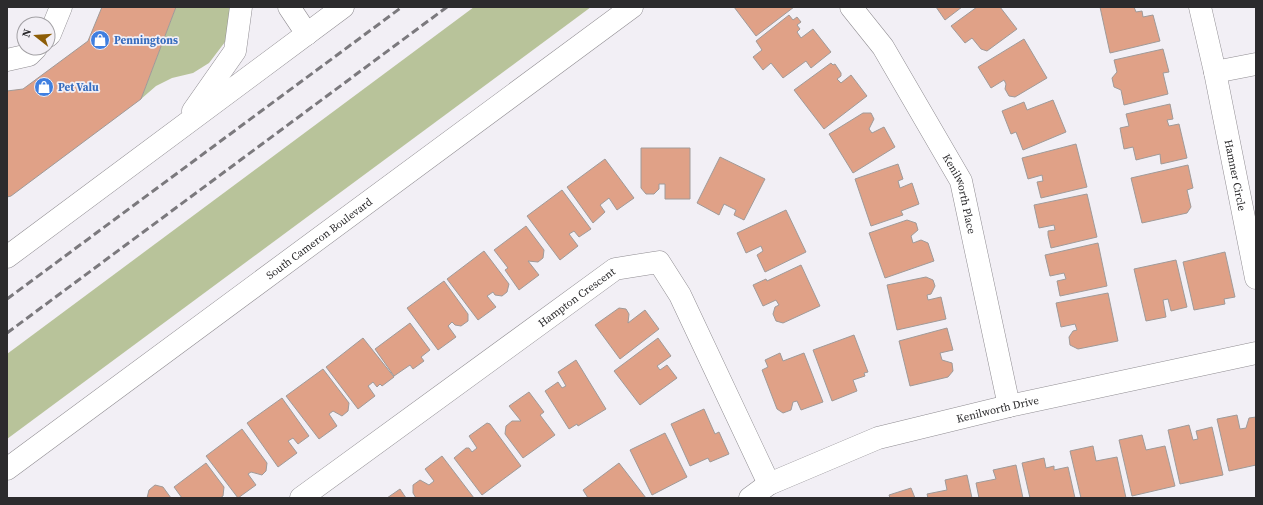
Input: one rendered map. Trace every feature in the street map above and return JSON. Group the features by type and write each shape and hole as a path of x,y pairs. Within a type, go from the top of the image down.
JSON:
{"street":[{"path":"56,19 61,7"},
{"path":"182,127 235,51 241,7"},
{"path":"289,7 307,34"},
{"path":"7,257 343,7"},
{"name":"South Cameron Boulevard","path":"7,469 632,7"},
{"name":"Kenilworth Place","path":"851,7 883,47 961,181 1009,406"},
{"name":"Hamner Circle","path":"1200,7 1215,72 1256,278"},
{"path":"7,60 25,56"},
{"path":"1215,72 1256,64"},
{"name":"Hampton Crescent","path":"301,498 615,269 659,262 680,295 769,484"},
{"name":"Kenilworth Drive","path":"750,498 769,484 878,438 1009,406 1256,353"}],"green space":[{"path":"176,7 234,7 225,42 209,63 193,73 172,78 156,86 141,99"},
{"path":"474,7 591,7 7,439 7,354"}],"building":[{"path":"102,7 176,7 141,99 11,196 7,197 7,91 23,89 88,41"},
{"path":"734,7 794,7 756,36"},
{"path":"936,7 962,7 945,20"},
{"path":"977,7 1000,7 1017,29 987,51 981,49 972,38 965,43 951,26"},
{"path":"1100,7 1134,7 1136,12 1142,11 1143,17 1153,15 1160,41 1110,53"},
{"path":"789,15 793,20 797,17 801,22 797,25 800,29 797,32 801,38 813,29 831,52 811,68 806,61 783,78 771,63 763,70 753,57 762,50 756,41"},
{"path":"1024,39 1047,78 1015,97 1009,96 1005,89 1006,84 1004,80 991,88 978,67"},
{"path":"1163,49 1169,72 1163,73 1168,94 1124,105 1121,90 1114,87 1112,78 1117,72 1114,60"},
{"path":"831,63 833,65 835,64 841,73 841,76 837,79 841,83 851,75 867,96 824,129 794,90"},
{"path":"1053,100 1066,132 1023,150 1016,132 1011,134 1002,111 1024,102 1027,110"},
{"path":"1170,104 1173,119 1167,120 1169,126 1179,124 1187,158 1161,164 1160,154 1136,160 1133,147 1124,149 1120,128 1129,126 1126,114"},
{"path":"863,113 871,113 874,119 869,129 872,133 884,127 895,147 853,173 829,134"},
{"path":"1076,144 1087,187 1041,198 1037,182 1043,181 1042,175 1028,179 1022,158"},
{"path":"641,148 690,148 690,199 665,199 665,184 659,184 659,189 654,194 646,194 641,188"},
{"path":"720,157 765,179 744,220 734,215 736,210 724,204 719,215 697,203"},
{"path":"605,159 634,198 617,210 609,198 600,205 605,212 593,223 567,187"},
{"path":"898,164 903,179 898,181 900,188 912,183 919,204 901,211 903,215 871,226 855,179"},
{"path":"1188,165 1193,188 1187,190 1191,207 1187,213 1142,223 1131,178"},
{"path":"562,190 591,229 579,237 574,231 569,234 578,246 560,260 527,216"},
{"path":"1087,194 1097,237 1051,248 1048,231 1055,230 1054,225 1039,228 1034,205"},
{"path":"786,210 806,252 765,272 757,255 763,251 761,246 746,253 737,233"},
{"path":"907,220 916,223 918,230 911,236 913,243 921,240 928,243 934,261 885,278 869,233"},
{"path":"526,226 544,250 543,258 538,262 528,261 539,275 519,290 505,270 508,268 494,250"},
{"path":"1098,243 1107,286 1060,296 1057,281 1066,279 1064,273 1050,276 1045,255"},
{"path":"484,251 509,284 507,292 502,296 495,295 493,292 487,296 496,307 478,320 447,279"},
{"path":"1225,252 1235,297 1224,299 1225,304 1194,310 1183,262"},
{"path":"1176,260 1187,307 1171,311 1168,299 1163,300 1166,317 1146,321 1134,269"},
{"path":"801,265 820,306 783,323 776,321 773,314 775,307 779,305 776,300 763,306 753,285 766,279 767,281"},
{"path":"926,277 933,280 935,286 931,294 927,295 928,300 941,297 946,319 897,330 887,285"},
{"path":"444,281 468,314 468,321 461,326 455,325 452,322 448,326 456,337 438,350 407,308"},
{"path":"1108,293 1118,341 1078,349 1070,345 1069,337 1073,331 1077,330 1075,324 1061,327 1056,303"},
{"path":"619,308 626,309 629,314 628,323 645,310 659,329 620,359 595,325"},
{"path":"410,323 430,350 421,357 424,361 413,369 410,365 394,376 375,349"},
{"path":"947,328 953,350 940,353 942,360 952,363 953,371 948,377 910,386 899,341"},
{"path":"854,335 868,372 864,373 865,376 853,380 857,391 832,401 813,350"},
{"path":"363,338 394,377 382,386 380,384 377,387 373,382 368,386 375,396 358,409 326,367"},
{"path":"658,338 671,356 657,366 660,370 667,365 677,378 640,405 614,371"},
{"path":"780,353 783,361 804,353 823,402 801,410 797,401 793,402 791,410 783,413 777,409 762,370 768,367 765,360"},
{"path":"576,360 606,409 578,426 577,424 569,429 545,391 558,382 562,388 566,386 558,372"},
{"path":"323,369 349,403 348,411 342,416 333,411 329,414 337,426 319,439 286,396"},
{"path":"529,392 544,412 540,415 555,435 523,458 505,434 506,426 512,421 521,421 509,406"},
{"path":"282,398 309,436 298,444 293,438 288,441 297,453 278,467 247,423"},
{"path":"704,409 715,434 719,432 729,454 710,462 708,458 690,466 671,424"},
{"path":"1237,415 1240,429 1246,428 1249,418 1256,417 1256,465 1229,471 1217,419"},
{"path":"487,423 490,424 521,466 482,495 454,458 466,448 469,448 472,452 477,448 469,436"},
{"path":"1189,425 1193,440 1198,439 1196,431 1212,427 1223,475 1180,484 1168,430"},
{"path":"242,429 267,463 266,471 262,475 251,472 248,474 256,485 238,498 206,456"},
{"path":"665,433 687,477 652,495 630,450"},
{"path":"1142,435 1146,450 1165,446 1175,486 1132,496 1119,440"},
{"path":"1093,446 1096,461 1117,457 1126,498 1081,498 1070,451"},
{"path":"442,456 474,498 416,498 413,493 413,485 420,480 429,485 434,481 425,469"},
{"path":"1044,458 1046,468 1054,466 1054,470 1068,467 1075,498 1030,498 1022,463"},
{"path":"206,463 224,487 223,496 220,498 182,498 174,487"},
{"path":"619,463 646,498 588,498 583,490"},
{"path":"1016,465 1023,498 979,498 976,483 996,479 993,470"},
{"path":"967,475 972,498 928,498 927,494 947,490 945,480"},
{"path":"155,485 163,487 171,498 147,498 149,490"},
{"path":"911,488 915,498 890,498 889,495"},
{"path":"400,489 406,498 387,498"}],"railway":[{"path":"7,299 402,7"},
{"path":"7,333 447,7"}],"place":[{"name":"Penningtons","path":"100,40"},
{"name":"Pet Valu","path":"44,87"}]}
